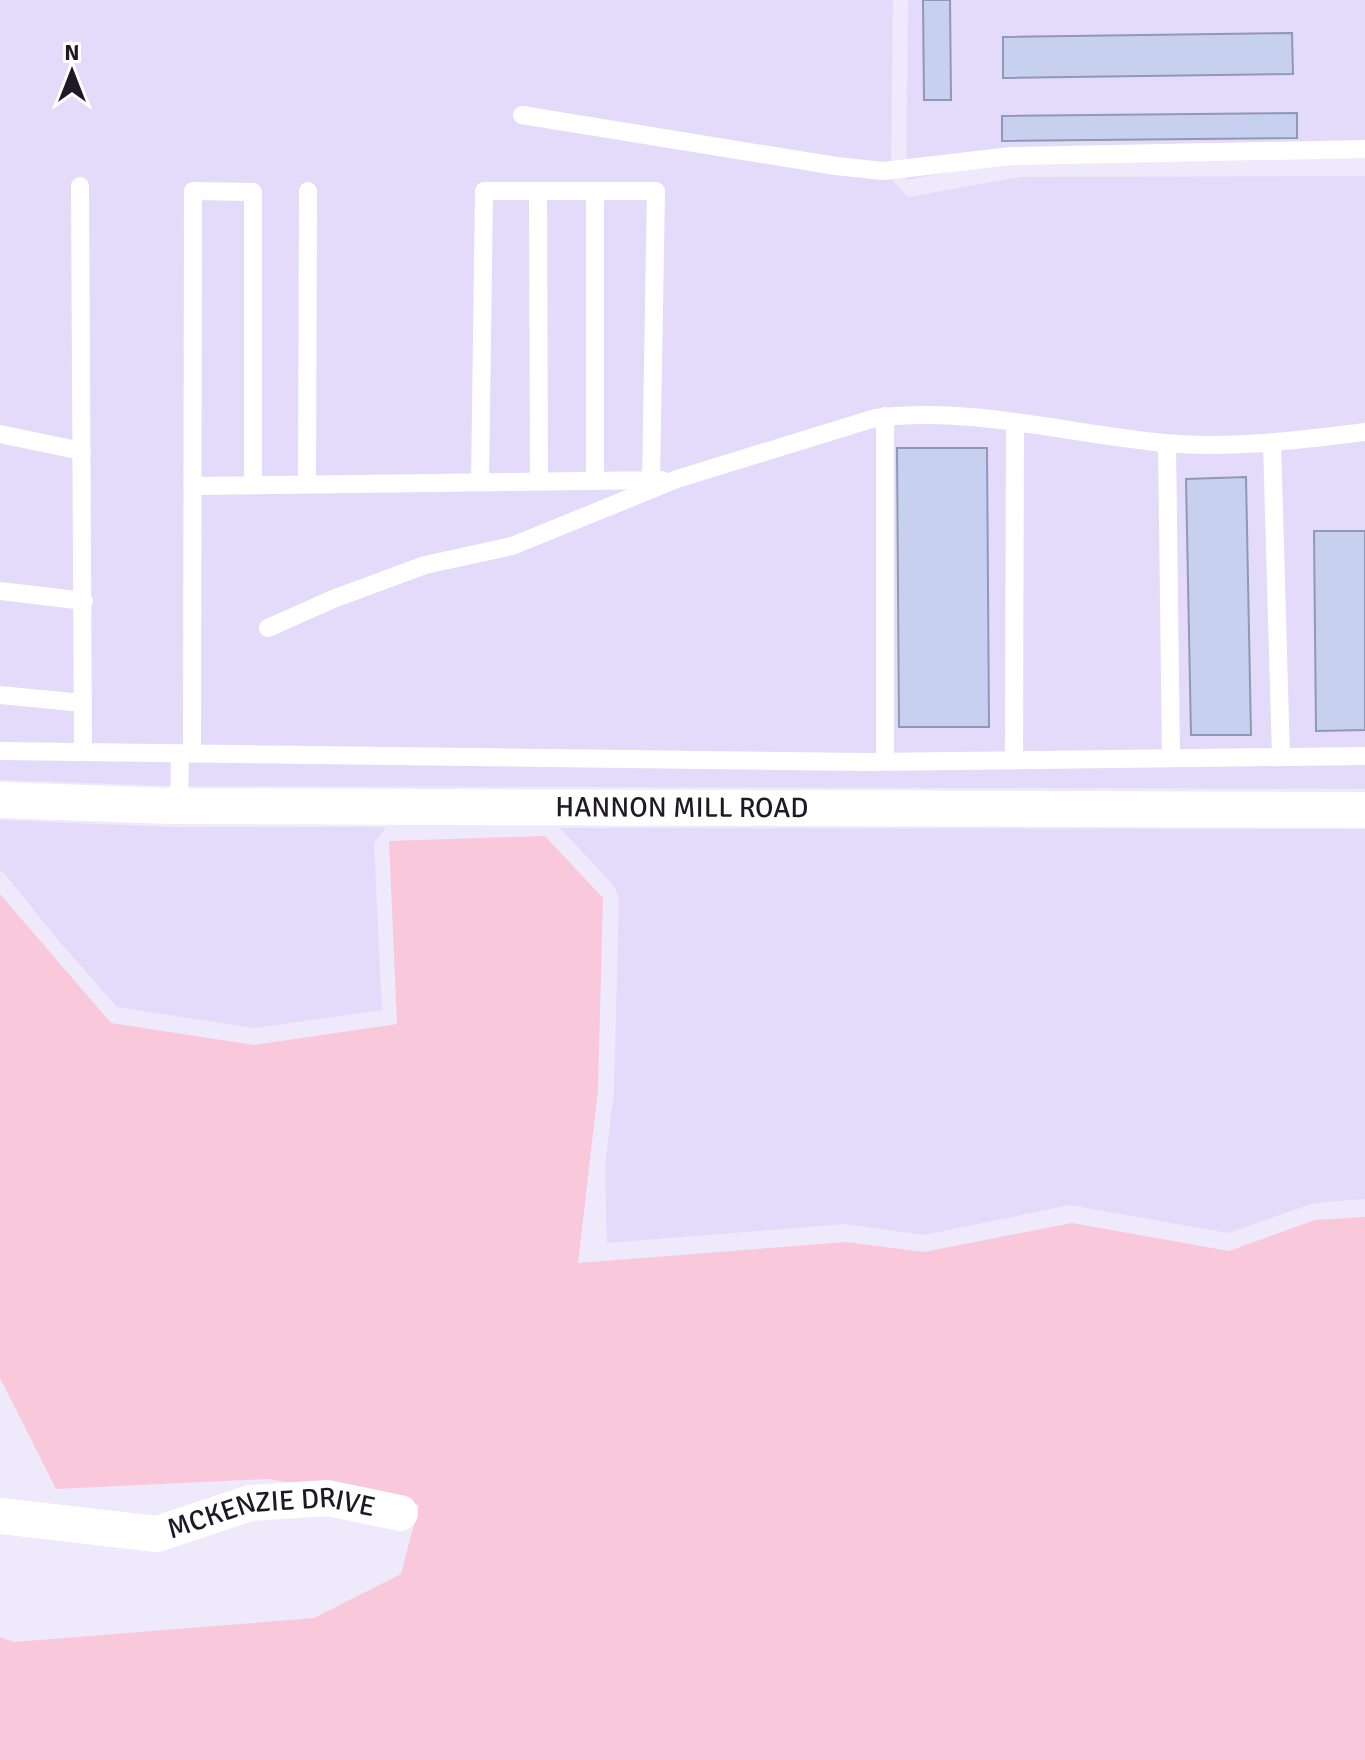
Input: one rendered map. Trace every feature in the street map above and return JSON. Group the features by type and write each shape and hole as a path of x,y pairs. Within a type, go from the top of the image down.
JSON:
{"street":[{"name":"HANNON MILL ROAD","path":"0,800 179,806 1365,810"},
{"name":"MCKENZIE DRIVE","path":"0,1516 157,1534 250,1503 328,1498 400,1513"}],"lane":[{"path":"522,115 883,171 1011,156 1365,149"},
{"path":"80,186 83,752"},
{"path":"179,806 186,753 193,486 193,191 253,192 253,484"},
{"path":"307,484 308,191"},
{"path":"480,482 484,191 656,191 651,480"},
{"path":"538,191 539,481"},
{"path":"595,191 595,480"},
{"path":"268,628 333,599 425,565 512,546 677,479 885,416 967,415 1167,443 1272,443 1365,432"},
{"path":"885,416 885,762"},
{"path":"1014,760 1015,422"},
{"path":"0,434 82,451"},
{"path":"1167,443 1171,758"},
{"path":"1272,443 1281,757"},
{"path":"193,486 677,479"},
{"path":"0,591 84,601"},
{"path":"0,695 83,703"},
{"path":"0,751 885,762 1365,756"}],"shaded area":[{"path":"0,0 893,0 891,179 908,197 1020,177 1365,176 1365,789 172,786 0,780"},
{"path":"908,0 1365,0 1365,158 1019,160 906,180"},
{"path":"0,820 171,827 386,827 374,843 382,1010 254,1028 117,1007 0,871"},
{"path":"560,828 1365,829 1365,1199 1314,1203 1228,1233 1070,1205 924,1235 845,1224 607,1243 605,1167 614,1091 619,899 614,886"},
{"path":"545,836 603,898 598,1090 578,1263 846,1242 924,1252 1072,1223 1229,1251 1315,1220 1365,1217 1365,1760 0,1760 0,1637 14,1642 314,1618 401,1574 419,1505 269,1479 56,1489 0,1378 0,894 111,1023 254,1045 397,1024 389,841"}],"building":[{"path":"923,0 950,0 951,100 924,100"},
{"path":"1292,33 1293,74 1003,78 1003,37"},
{"path":"1297,113 1297,138 1002,141 1002,116"},
{"path":"897,448 987,448 989,727 899,727"},
{"path":"1246,477 1251,735 1191,735 1186,479"},
{"path":"1314,531 1365,531 1365,730 1316,731"}]}
